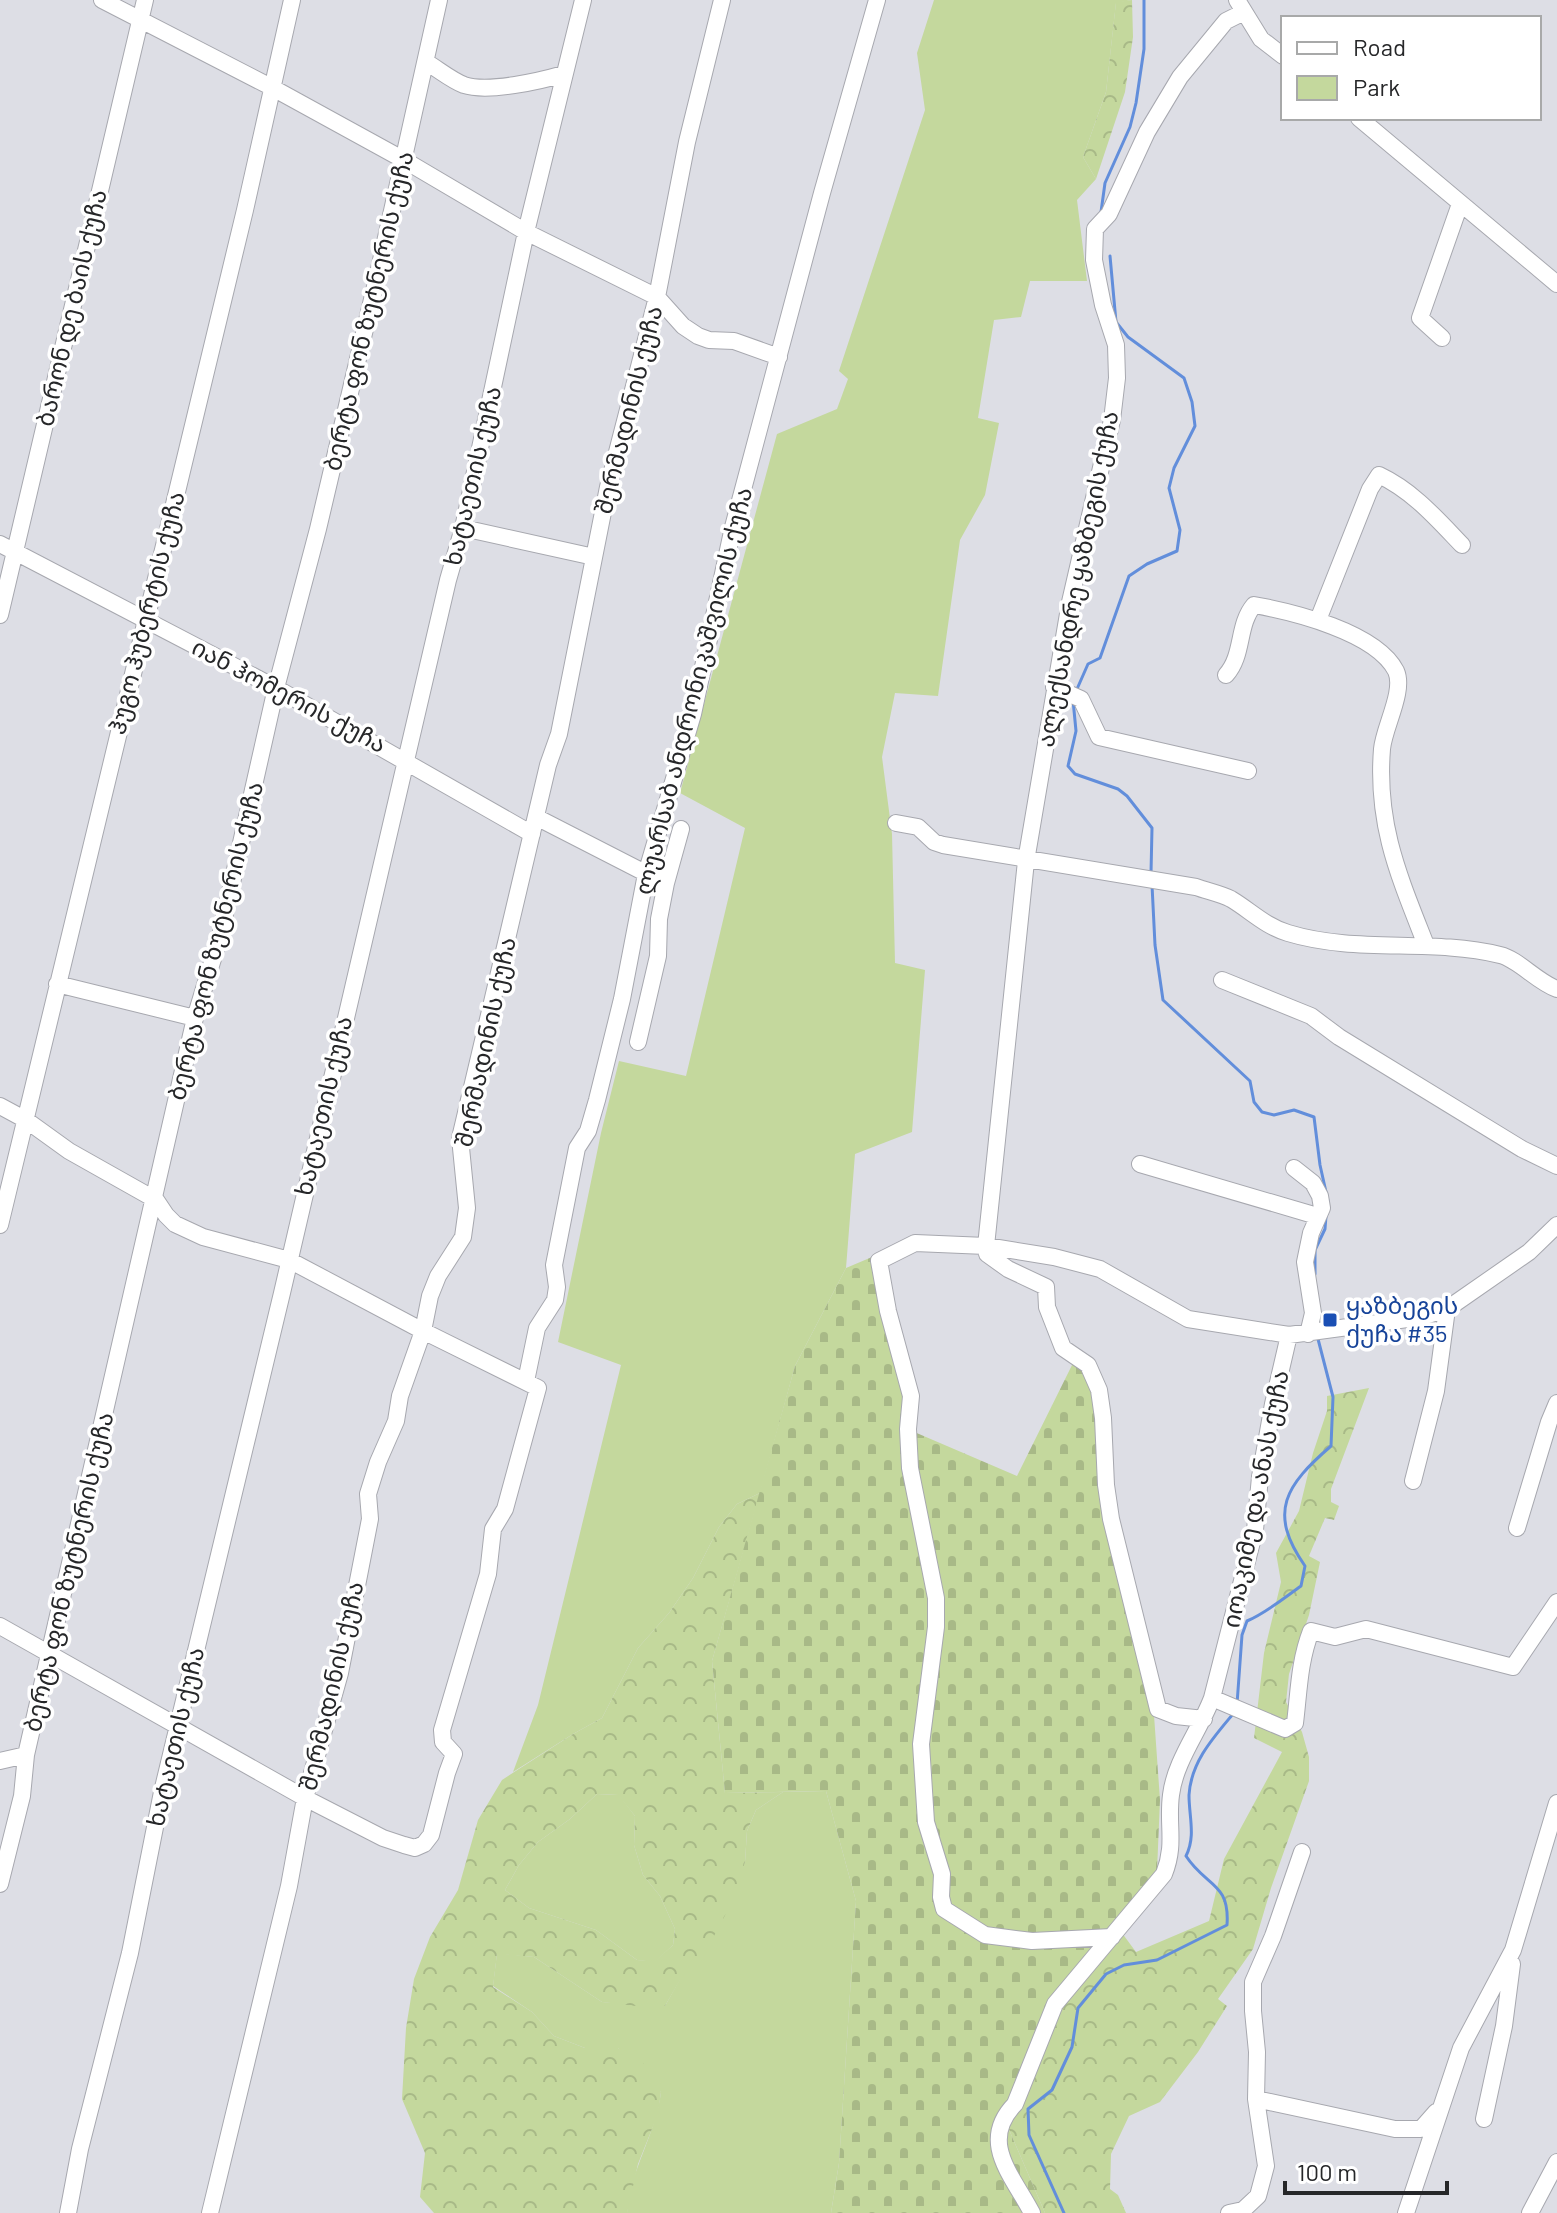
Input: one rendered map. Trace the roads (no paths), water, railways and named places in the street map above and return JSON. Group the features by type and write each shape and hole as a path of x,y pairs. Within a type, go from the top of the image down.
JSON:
{"street":[{"path":"102,0 271,87 526,232 657,297 683,326 698,336 709,340 734,341 779,357"},
{"name":"ბარონ დე ბაის ქუჩა","path":"0,615 7,548 145,0"},
{"name":"ჰუგო ჰუბერტის ქუჩა","path":"0,1225 245,210 292,0"},
{"name":"ბერტა ფონ ზუტნერის ქუჩა","path":"0,1884 22,1796 26,1755 156,1200 195,1018 220,936 439,0"},
{"name":"ხატაეთის ქუჩა","path":"68,2213 80,2149 130,1953 178,1727 448,580 463,528 526,232 583,0"},
{"name":"შერმადინის ქუჩა","path":"210,2213 289,1886 305,1798 340,1673 370,1519 368,1494 396,1421 400,1396 423,1331 430,1296 438,1276 463,1237 467,1208 460,1138 548,765 559,734 608,487 657,297 687,142 722,0"},
{"name":"ლუარსაბ ანდრონიკაშვილის ქუჩა","path":"305,1798 383,1838 415,1848 424,1844 431,1835 454,1754 443,1742 442,1730 488,1574 493,1529 505,1509 532,1384 537,1328 555,1300 554,1265 577,1148 588,1131 597,1100 622,999 646,874 693,714 733,527 877,0"},
{"path":"1244,4 1261,39 1281,54"},
{"name":"ალექსანდრე ყაზბეგის ქუჩა","path":"986,1246 1026,861 1058,689 1070,602 1112,420 1117,378 1116,345 1103,305 1094,260 1095,229 1109,214 1147,132 1180,77 1244,4"},
{"path":"426,62 463,84 479,88 534,83 564,74"},
{"path":"1361,120 1557,284"},
{"path":"1442,338 1420,318 1460,204"},
{"path":"1318,620 1370,489 1379,475 1396,483 1418,500 1462,545"},
{"path":"463,528 594,557"},
{"name":"იან ჰომერის ქუჩა","path":"7,548 276,688 532,834"},
{"path":"1226,675 1235,665 1248,612 1254,605 1318,620 1339,629 1375,650 1395,669 1399,681 1382,745 1383,814 1398,874 1426,945"},
{"path":"1058,689 1081,699 1099,737 1248,771"},
{"path":"536,817 666,883"},
{"path":"896,823 918,827 934,842 943,845 1196,887 1229,898 1264,924 1288,933 1378,947 1426,945 1504,956 1557,989"},
{"path":"638,1042 658,956 659,919 666,883 681,829"},
{"path":"1222,980 1311,1016 1339,1037 1522,1149 1557,1166"},
{"path":"57,984 195,1018"},
{"path":"0,1106 26,1120 69,1151 156,1200 175,1224 203,1237 289,1260 532,1384"},
{"path":"1140,1164 1317,1216"},
{"path":"1294,1168 1313,1183 1322,1208 1305,1262 1313,1313 1308,1334"},
{"path":"1112,1937 1032,1941 985,1935 944,1909 942,1874 926,1822 921,1744 936,1627 936,1598 910,1468 908,1429 911,1396 888,1311 879,1261 915,1243 986,1246 1068,1260 1100,1269 1188,1319 1289,1335 1308,1334 1422,1317 1447,1309 1529,1252 1557,1225"},
{"path":"986,1246 987,1254 1008,1269 1046,1287 1047,1307 1063,1348 1088,1365 1099,1390 1111,1519 1158,1709 1176,1716 1204,1719"},
{"path":"1413,1481 1436,1391 1447,1309"},
{"name":"იოაკიმე და ანას ქუჩა","path":"1032,2213 1003,2164 998,2141 1004,2116 1015,2104 1055,2004 1164,1874 1171,1855 1171,1793 1180,1764 1212,1698 1255,1530 1260,1477 1289,1335"},
{"path":"1517,1528 1557,1403"},
{"path":"1212,1698 1285,1729 1295,1723 1303,1652 1311,1631 1335,1637 1366,1629 1513,1667 1557,1602"},
{"path":"0,1626 305,1798"},
{"path":"0,1761 26,1755"},
{"path":"1406,2213 1461,2048 1513,1950 1557,1803"},
{"path":"1229,2213 1243,2210 1258,2196 1266,2166 1256,2099 1253,1982 1273,1936 1302,1852"},
{"path":"1484,2119 1504,2026 1513,1950"},
{"path":"1256,2099 1395,2129 1421,2129 1441,2107"},
{"path":"1530,2213 1557,2162"}],"waterway":[{"path":"1101,212 1105,183 1130,127 1136,103 1144,49 1144,0"},
{"path":"1077,689 1088,664 1100,658 1129,576 1177,551 1180,530 1169,488 1174,468 1195,426 1192,402 1184,378 1128,337 1116,322 1110,256"},
{"path":"1073,700 1076,731 1068,766 1075,774 1118,789 1152,828 1151,873"},
{"path":"1152,885 1155,945 1163,1000 1250,1081 1254,1102 1262,1112 1274,1115 1294,1110 1314,1117 1328,1201"},
{"path":"1315,1274 1315,1250 1325,1229 1326,1216"},
{"path":"1237,1704 1242,1635 1247,1621 1301,1586 1305,1566 1293,1547 1285,1515 1293,1487 1331,1446 1333,1397 1318,1339"},
{"path":"1064,2213 1029,2135 1028,2109 1052,2090 1072,2047 1078,2008 1106,1974 1124,1965 1157,1960 1227,1925 1227,1911 1221,1892 1186,1856 1191,1841 1189,1795 1194,1772 1204,1751 1233,1714"}],"place":[{"name":"ყაზბეგის ქუჩა #35","path":"1330,1320"}]}
